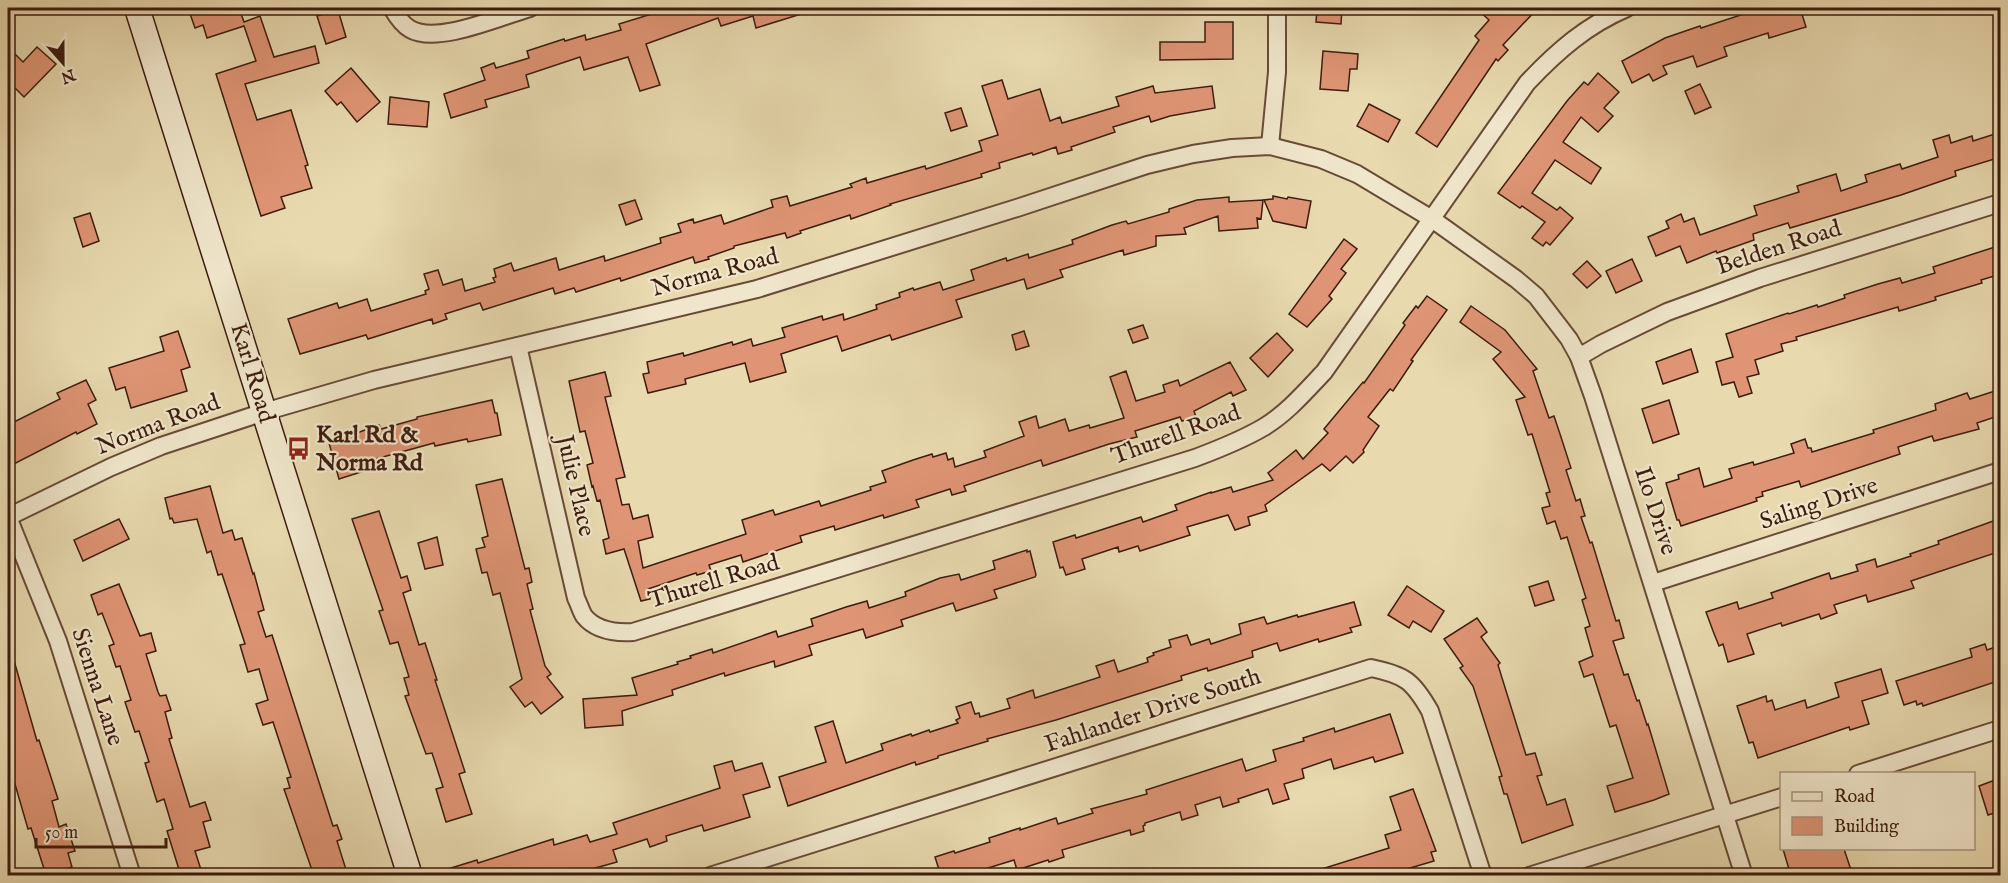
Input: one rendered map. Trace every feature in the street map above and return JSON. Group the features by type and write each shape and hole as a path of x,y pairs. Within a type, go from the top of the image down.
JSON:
{"main road":[{"name":"Karl Road","path":"138,8 410,876"}],"street":[{"path":"392,8 410,29 428,34 463,28 530,8"},
{"path":"1270,146 1277,72 1277,8"},
{"name":"Thurell Road","path":"600,629 616,633 633,632 1195,458 1233,444 1266,426 1293,405 1324,372 1493,129 1539,69 1581,32 1627,8"},
{"name":"Norma Road","path":"8,517 111,467 161,446 264,412 374,380 757,289 1147,165 1193,153 1270,146 1321,159 1357,174 1432,219"},
{"name":"Belden Road","path":"1579,357 1667,312 1750,281 2001,203"},
{"name":"Ilo Drive","path":"1432,219 1536,296 1569,339 1579,357 1653,583 1744,876"},
{"name":"Julie Place","path":"518,346 576,598 585,617 600,629"},
{"name":"Saling Drive","path":"1653,583 2001,471"},
{"name":"Sienna Lane","path":"8,517 58,642 132,876"},
{"name":"Fahlander Drive South","path":"710,876 1371,668 1396,674 1417,689 1430,711 1483,876"},
{"path":"1864,772 2001,729"},
{"path":"1529,876 1780,798"}],"building":[{"path":"188,8 239,8 244,22 260,16 274,57 315,46 319,63 245,84 257,120 291,110 308,165 305,166 312,188 281,197 285,208 261,216 216,74 256,61 244,26 207,38 203,25 195,28"},
{"path":"671,8 811,8 811,11 756,28 753,16 721,26 718,18 646,44 660,85 640,91 628,57 584,70 580,57 526,75 529,87 485,100 487,107 451,118 444,94 485,80 481,68 494,63 496,68 529,58 527,51 564,39 565,41 585,35 586,40 621,30 619,24"},
{"path":"1317,8 1342,8 1341,24 1316,22"},
{"path":"1476,8 1538,8 1503,45 1508,50 1498,61 1496,59 1437,147 1416,133 1479,40 1475,36 1489,20"},
{"path":"1762,8 1800,8 1806,27 1769,38 1768,33 1724,47 1727,56 1697,67 1693,56 1663,66 1667,74 1653,81 1649,74 1632,83 1622,61 1665,38"},
{"path":"338,10 346,37 326,44 317,16"},
{"path":"1205,22 1233,22 1233,59 1160,60 1160,42 1205,42"},
{"path":"8,47 23,62 37,47 56,64 24,97 8,81"},
{"path":"1323,51 1358,54 1357,69 1350,69 1348,91 1320,89"},
{"path":"351,68 380,102 357,122 341,102 337,105 325,91"},
{"path":"1598,73 1619,92 1604,108 1613,116 1598,132 1581,117 1563,142 1601,168 1591,184 1555,160 1532,193 1557,210 1560,207 1573,218 1550,245 1546,242 1543,246 1532,238 1545,222 1498,193 1567,101 1584,82 1588,85"},
{"path":"1002,80 1008,99 1040,89 1050,121 1060,117 1062,123 1119,106 1116,97 1153,86 1155,93 1212,86 1215,108 1170,116 1151,122 1149,116 1113,127 1115,132 1071,147 1072,150 1058,154 1056,147 1033,155 1032,153 999,163 1000,168 981,174 982,177 890,204 851,219 850,215 800,231 801,233 787,238 785,233 734,246 734,248 708,257 709,259 695,263 693,257 621,281 620,278 576,292 574,288 555,294 553,288 483,310 480,303 445,314 447,319 433,324 432,319 368,339 366,335 300,354 288,319 337,303 339,308 367,299 371,311 426,294 425,291 429,289 424,274 438,270 443,285 462,279 465,291 495,282 494,269 511,263 514,271 556,258 559,270 604,256 605,261 661,243 660,238 681,232 678,224 693,219 694,223 721,215 724,224 773,207 771,200 787,196 790,206 852,187 850,184 866,178 867,183 925,166 926,169 982,151 979,141 998,135 982,86"},
{"path":"1700,84 1711,107 1695,114 1685,91"},
{"path":"390,97 429,102 427,127 388,124"},
{"path":"1369,104 1400,120 1388,142 1357,126"},
{"path":"961,108 967,126 951,131 945,113"},
{"path":"2001,132 2001,157 1955,171 1956,176 1790,228 1788,223 1753,234 1754,240 1717,253 1716,251 1687,263 1680,246 1656,256 1648,237 1669,228 1666,221 1681,214 1684,222 1694,218 1700,235 1757,215 1754,206 1799,192 1797,186 1836,174 1841,191 1867,182 1865,175 1900,164 1902,169 1938,157 1933,140 1949,135 1951,143 1972,136 1973,141"},
{"path":"1273,196 1311,201 1306,228 1273,221 1264,200 1273,199"},
{"path":"1229,197 1229,202 1263,200 1261,219 1257,218 1258,228 1219,231 1218,216 1184,228 1186,234 1156,236 1156,246 1124,255 1123,250 1060,270 1063,277 1027,289 1024,279 956,300 962,317 892,340 890,335 842,351 837,336 781,354 786,372 750,382 745,363 685,379 686,384 648,393 643,374 649,373 647,362 683,353 684,356 732,342 733,345 751,339 753,346 785,337 782,328 822,316 823,320 843,314 844,320 877,309 876,305 900,297 899,293 913,288 914,290 940,282 943,290 974,280 971,270 1006,258 1007,261 1028,254 1029,258 1073,244 1072,240 1112,225 1126,221 1128,224 1169,212 1169,209 1197,200"},
{"path":"635,200 642,219 626,225 619,205"},
{"path":"90,213 99,241 83,247 74,218"},
{"path":"1344,239 1357,249 1341,269 1346,273 1329,296 1332,299 1307,327 1289,314"},
{"path":"2001,245 2001,274 1981,280 1982,283 1935,297 1936,300 1899,311 1898,307 1796,337 1797,340 1781,344 1783,351 1755,360 1759,374 1747,377 1752,393 1739,397 1734,382 1722,385 1716,362 1733,357 1726,334 1788,313 1817,305 1818,307 1845,298 1844,295 1878,284 1900,278 1902,283 1935,273 1933,267"},
{"path":"1632,259 1642,281 1616,293 1606,271"},
{"path":"1587,261 1601,276 1587,288 1573,274"},
{"path":"1427,296 1447,310 1411,360 1413,361 1393,391 1390,389 1368,417 1379,426 1363,450 1364,452 1353,463 1346,456 1330,471 1322,464 1265,505 1267,511 1248,517 1250,525 1235,530 1228,515 1187,527 1190,535 1140,551 1138,546 1119,552 1118,547 1082,559 1085,569 1066,575 1063,567 1060,568 1053,542 1075,535 1076,538 1141,517 1143,522 1177,510 1175,505 1211,492 1231,487 1233,492 1273,480 1268,473 1296,450 1303,459 1328,433 1324,429 1364,383 1405,325 1403,323"},
{"path":"1471,306 1505,330 1537,369 1533,371 1549,418 1554,416 1571,468 1566,470 1576,501 1580,499 1585,516 1581,517 1590,543 1592,542 1616,621 1619,620 1624,638 1613,641 1624,675 1628,674 1648,724 1669,794 1654,800 1615,812 1607,786 1633,778 1616,725 1610,727 1593,674 1584,677 1579,662 1593,656 1585,628 1590,626 1582,600 1586,598 1567,537 1561,539 1555,521 1547,524 1542,508 1550,506 1546,493 1550,492 1532,434 1528,435 1516,400 1525,397 1493,359 1501,352 1460,322"},
{"path":"1143,325 1148,338 1133,343 1128,330"},
{"path":"178,331 190,367 181,370 187,391 131,408 125,387 116,390 109,368 164,351 160,337"},
{"path":"1024,331 1029,346 1016,350 1012,335"},
{"path":"1277,333 1293,350 1268,377 1250,358"},
{"path":"1691,349 1698,372 1663,384 1656,362"},
{"path":"1230,362 1246,390 1233,396 1231,392 1194,411 1196,417 1182,421 1180,417 1135,431 1137,437 1043,466 1041,460 964,486 966,491 952,495 950,489 916,500 919,507 884,518 883,515 835,530 834,526 800,536 802,542 743,562 741,555 709,565 711,571 697,575 696,573 648,589 650,599 641,601 624,549 606,554 603,540 609,538 600,500 597,501 587,465 593,463 585,431 580,432 569,381 605,372 611,396 605,397 625,477 616,479 622,505 629,504 633,519 648,515 653,537 638,541 643,568 746,534 742,520 773,510 775,515 819,501 821,506 871,490 870,487 886,482 882,471 913,460 932,454 933,457 946,453 948,460 953,458 955,467 986,457 984,451 1024,436 1019,422 1036,416 1039,428 1065,419 1069,431 1089,425 1090,428 1124,418 1110,377 1126,371 1136,401 1165,392 1163,385 1178,380 1180,386"},
{"path":"86,380 96,400 88,404 97,424 77,434 76,432 8,467 8,425 60,399 57,393"},
{"path":"2001,389 2001,415 1977,423 1979,429 1934,441 1932,436 1898,447 1900,454 1801,487 1799,481 1762,492 1763,496 1756,498 1757,501 1681,526 1677,520 1666,483 1679,479 1678,475 1699,468 1704,487 1732,478 1729,469 1753,462 1754,465 1794,453 1791,444 1805,439 1812,452 1874,433 1873,430 1936,410 1935,404 1967,393 1970,399"},
{"path":"492,400 501,435 435,446 434,443 361,463 364,471 339,479 329,443 379,425 381,429 417,419 417,417"},
{"path":"1669,400 1679,434 1653,443 1642,409"},
{"path":"502,479 525,569 529,568 532,582 527,584 533,609 530,610 545,666 551,674 547,677 563,697 541,714 532,702 525,707 510,687 522,679 500,593 493,595 487,572 482,573 476,549 485,547 482,538 488,536 476,485"},
{"path":"210,486 223,533 232,530 235,540 242,538 264,610 258,612 266,637 272,635 333,826 337,825 342,839 337,841 348,876 314,876 284,789 290,788 287,778 291,777 273,722 263,725 256,704 268,700 259,669 248,672 240,645 245,644 222,574 218,575 211,551 207,553 197,519 174,523 172,518 170,519 165,498"},
{"path":"379,511 401,578 407,576 411,590 403,593 419,645 425,643 465,772 459,774 472,814 446,822 436,789 443,787 432,753 426,754 405,696 409,695 404,678 409,677 398,642 390,644 379,611 383,610 352,519"},
{"path":"119,519 129,539 83,561 74,540"},
{"path":"1996,520 1997,523 2001,521 2001,551 1911,581 1914,588 1868,602 1866,595 1834,605 1837,613 1821,619 1819,614 1747,634 1754,654 1728,662 1723,644 1719,646 1706,612 1737,602 1739,609 1773,598 1771,593 1829,573 1831,579 1858,571 1856,565 1875,559 1877,567 1911,556 1910,554 1939,544 1938,541"},
{"path":"437,537 443,565 425,569 418,543"},
{"path":"1027,550 1027,552 1030,551 1035,577 994,590 997,598 956,611 953,603 901,620 903,626 866,638 863,629 809,645 812,655 775,667 774,661 725,676 724,673 672,690 673,695 622,711 623,725 585,728 583,699 637,695 632,678 678,664 677,662 691,658 690,656 712,649 713,653 776,631 778,637 813,626 811,619 846,607 867,601 869,608 906,596 905,592 940,578 959,574 961,580 995,569 993,561"},
{"path":"1548,581 1554,600 1535,606 1529,587"},
{"path":"119,584 140,636 151,633 156,651 146,654 158,692 160,696 166,695 171,710 165,712 172,738 169,739 190,807 205,802 211,820 203,822 210,847 195,851 203,876 181,876 167,831 173,829 164,799 157,802 145,763 149,762 139,731 135,732 125,702 131,700 120,666 116,667 109,646 114,644 102,613 98,615 91,595"},
{"path":"1407,586 1444,611 1431,632 1413,621 1409,628 1388,615"},
{"path":"1354,602 1361,625 1350,628 1352,632 1319,642 1318,639 1280,651 1277,643 1252,651 1253,657 1208,671 1207,668 1181,676 1182,680 987,739 988,741 916,765 915,762 788,806 779,777 826,762 815,727 833,721 846,763 883,750 881,744 958,723 956,720 960,718 956,707 971,702 975,714 979,713 980,717 1010,708 1007,699 1033,690 1035,698 1100,677 1096,666 1114,660 1118,672 1148,662 1147,658 1154,655 1153,653 1171,647 1169,640 1187,635 1191,645 1209,639 1211,644 1241,634 1239,624 1264,617 1267,624"},
{"path":"1477,618 1487,632 1481,637 1500,663 1498,665 1526,755 1535,753 1542,775 1537,776 1547,805 1565,799 1573,825 1522,843 1507,794 1504,794 1499,777 1502,776 1473,686 1460,668 1463,666 1444,639"},
{"path":"1985,644 1987,650 2001,645 2001,680 1923,706 1922,703 1917,705 1916,701 1904,705 1896,681 1972,657 1970,649"},
{"path":"11,650 37,741 39,740 58,799 52,801 59,827 66,824 75,851 68,853 72,867 46,875 31,828 28,829 8,760 8,651"},
{"path":"1881,669 1888,693 1862,701 1869,724 1850,730 1849,727 1758,758 1753,742 1749,743 1737,706 1766,696 1767,702 1772,700 1775,710 1805,700 1807,708 1839,697 1835,683"},
{"path":"1390,714 1403,753 1375,762 1373,757 1334,769 1331,759 1302,769 1304,778 1284,784 1289,799 1273,804 1268,789 1238,799 1239,802 1223,807 1220,797 1195,805 1198,815 1182,820 1180,812 1145,823 1144,831 1131,835 1130,830 1062,850 1064,857 1049,862 1048,860 1017,870 1014,860 988,868 990,876 941,876 935,857 990,842 989,838 1020,828 1020,830 1056,818 1058,824 1093,813 1091,809 1147,794 1146,790 1242,759 1246,771 1276,761 1273,750 1304,741 1303,738 1334,728 1335,732"},
{"path":"732,761 735,771 762,763 770,787 743,795 750,817 704,831 702,825 666,836 667,841 650,847 647,839 613,850 617,862 574,874 573,872 562,876 439,876 438,872 477,860 478,863 553,839 554,845 587,835 590,842 617,834 613,823 720,788 714,766"},
{"path":"1995,780 1996,784 2001,782 2001,811 1988,815 1979,786"},
{"path":"1413,789 1436,851 1431,852 1434,861 1383,876 1312,876 1312,872 1389,848 1385,835 1401,830 1390,797"},
{"path":"1783,850 1844,850 1853,876 1834,876 1832,871 1819,876 1791,876"}],"place":[{"name":"Karl Rd & Norma Rd","path":"298,449"}]}
